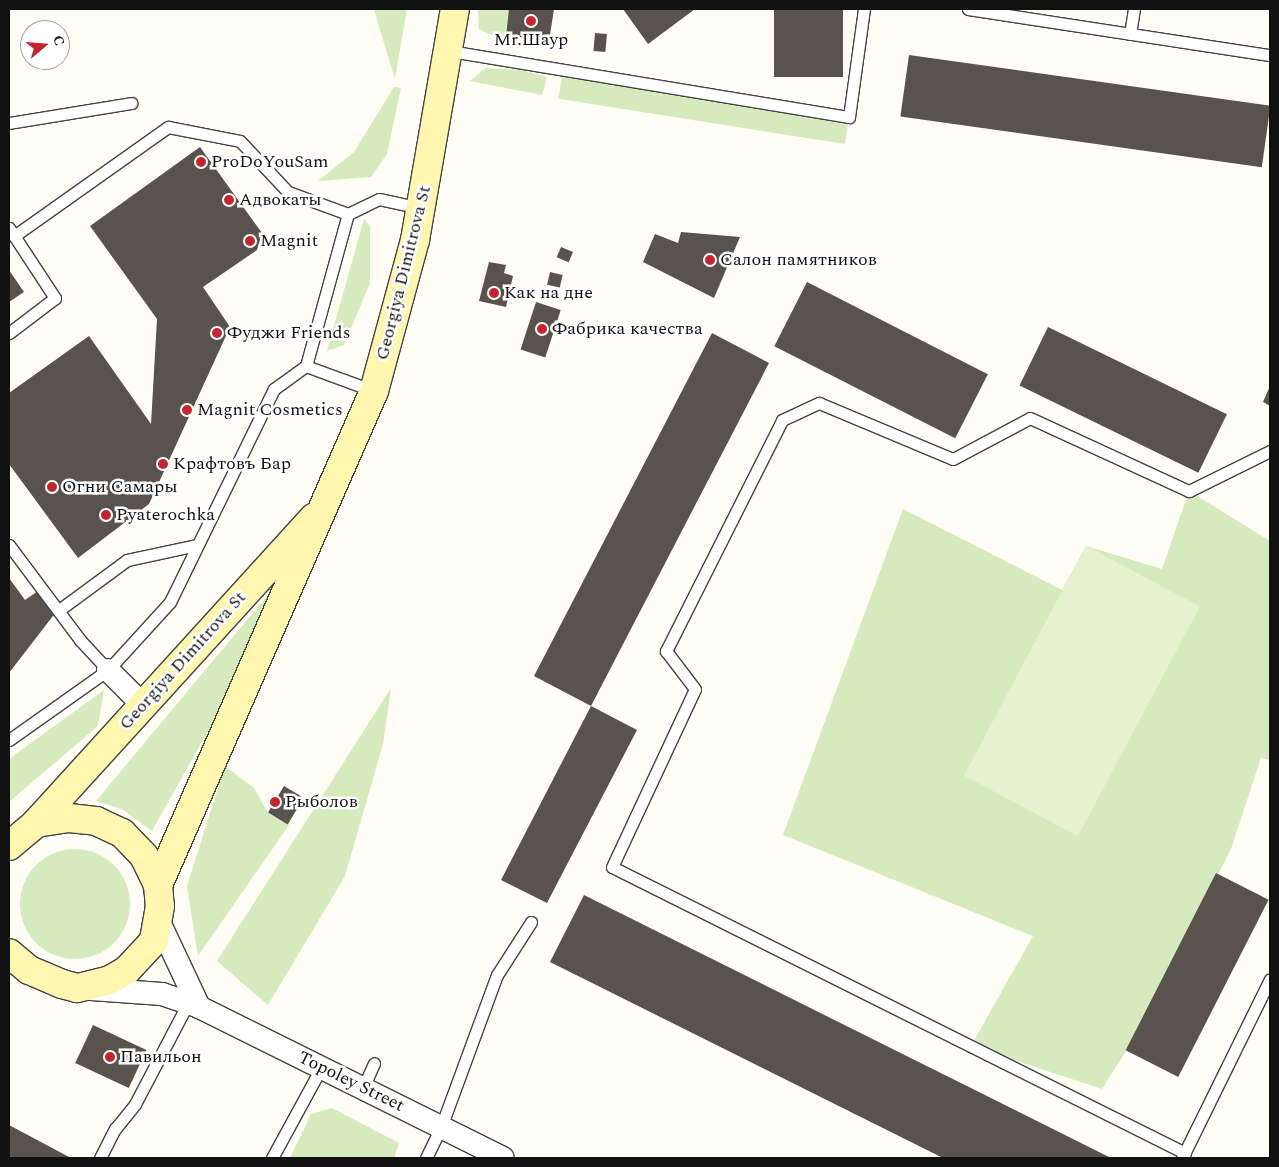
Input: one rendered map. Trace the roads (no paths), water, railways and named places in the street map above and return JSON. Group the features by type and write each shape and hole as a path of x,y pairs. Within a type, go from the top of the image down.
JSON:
{"main road":[{"name":"Georgiya Dimitrova St","path":"158,885 330,499 374,391 421,208 450,51 455,9"},
{"name":"Georgiya Dimitrova St","path":"9,846 36,823 330,499"},
{"path":"15,965 78,988 110,980 128,970 154,941 159,922 158,885 144,856 122,834 96,821 69,818 36,823"}],"street":[{"path":"108,670 143,705"},
{"path":"159,922 193,1006"},
{"name":"Topoley Street","path":"78,988 162,994 193,1006 503,1158"}],"lane":[{"path":"450,51 849,117 864,9"},
{"path":"968,9 1270,55"},
{"path":"1130,34 1134,9"},
{"path":"9,123 131,103"},
{"path":"9,333 54,298 11,232 168,127 240,141 288,192 348,214 379,200 421,208"},
{"path":"9,740 108,670 170,602 274,389 306,366 348,214"},
{"path":"306,366 374,391"},
{"path":"1270,451 1189,491 1030,418 953,459 819,404 782,420 666,652 695,689 612,867 1184,1155 1270,979"},
{"path":"9,545 108,670"},
{"path":"59,610 127,560 197,545"},
{"path":"426,1158 441,1127 497,975 531,922"},
{"path":"100,1158 115,1129 135,1104 193,1006"},
{"path":"363,1088 374,1063"},
{"path":"272,1158 321,1068"}],"place":[{"name":"Mr.Шаур","path":"531,21"},
{"name":"ProDoYouSam","path":"201,162"},
{"name":"Адвокаты","path":"229,200"},
{"name":"Magnit","path":"250,241"},
{"name":"Салон памятников","path":"710,260"},
{"name":"Как на дне","path":"494,293"},
{"name":"Фабрика качества","path":"542,329"},
{"name":"Фуджи Friends","path":"217,333"},
{"name":"Magnit Cosmetics","path":"187,410"},
{"name":"Крафтовъ Бар","path":"163,464"},
{"name":"Огни Самары","path":"52,487"},
{"name":"Pyaterochka","path":"106,515"},
{"name":"Рыболов","path":"275,802"},
{"name":"Павильон","path":"110,1057"}]}
